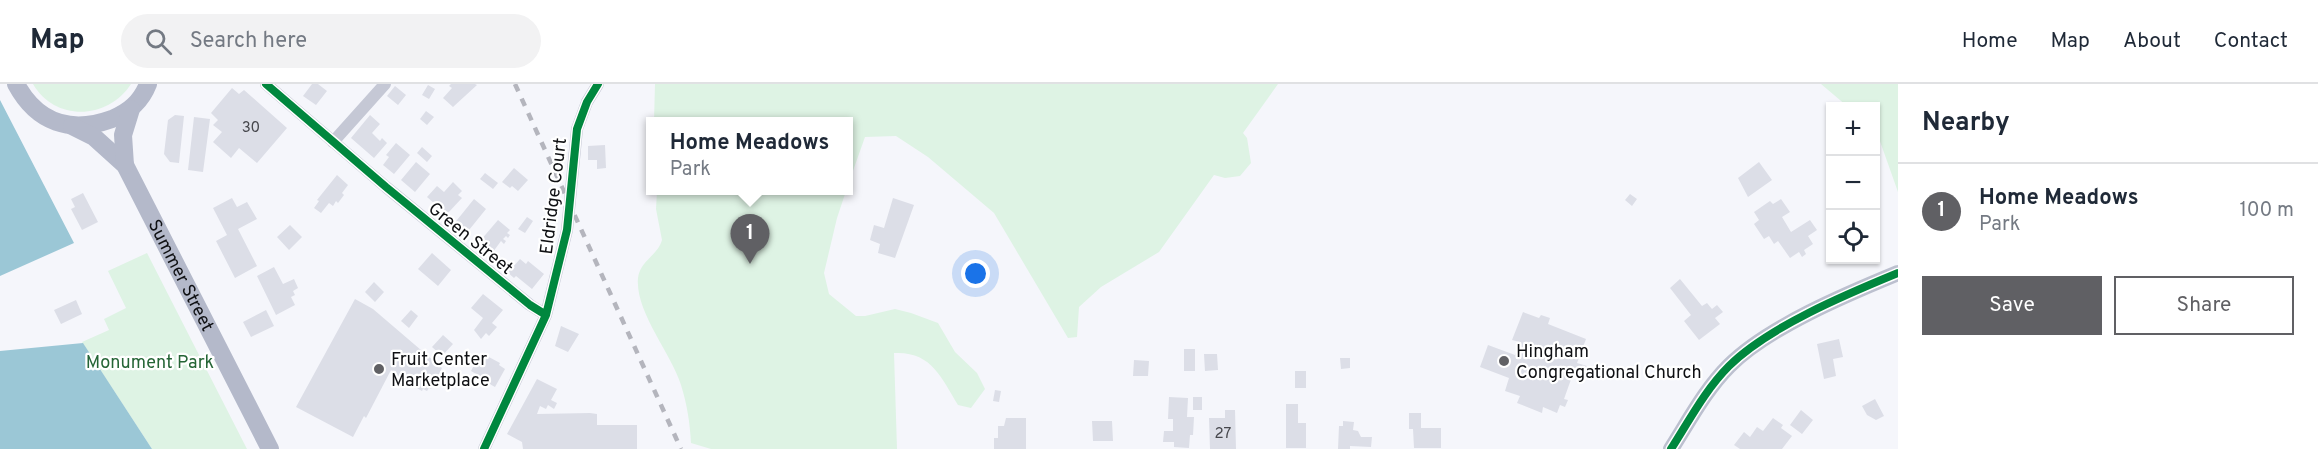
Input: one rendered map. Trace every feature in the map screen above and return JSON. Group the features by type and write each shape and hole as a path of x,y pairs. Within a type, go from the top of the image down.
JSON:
{"main road":[{"name":"Summer Street","path":"16,84 23,97 40,114 94,137 125,165 270,449"},
{"path":"72,126 97,123 131,109 148,84"},
{"name":"Summer Street","path":"125,165 124,127 131,109"},
{"path":"1671,449 1707,392 1730,366 1758,343 1789,323 1898,273"}],"street":[{"name":"Green Street","path":"266,84 530,305 546,315"},
{"path":"333,142 385,84"},
{"name":"Eldridge Court","path":"546,315 567,230 577,129 587,102 598,84"},
{"path":"484,449 546,315"}],"green space":[{"path":"33,84 131,84 109,105 82,112 54,105"},
{"path":"655,84 1278,84 1243,133 1247,138 1251,163 1240,176 1225,178 1214,175 1159,252 1101,287 1079,307 1077,337 1068,338 994,213 928,157 896,136 865,137 853,171 853,117 654,117"},
{"path":"1821,84 1898,84 1898,192 1880,141 1880,102 1842,102"},
{"path":"657,195 845,195 824,273 829,294 856,316 895,309 938,323 955,352 977,373 985,389 971,408 958,405 940,376 926,361 917,356 894,353 897,449 711,449 691,443 688,414 681,385 642,305 639,291 639,272 662,240 656,209"},
{"name":"Monument Park","path":"147,253 247,449 152,449 82,342 109,330 104,319 126,308 108,271"}],"water":[{"path":"0,100 74,243 0,276"},
{"path":"83,343 152,449 0,449 0,351"}],"building":[{"path":"312,84 318,84 327,91 316,105 303,96"},
{"path":"451,84 477,85 453,107 443,98 452,88 449,86"},
{"path":"428,85 435,89 429,99 422,95"},
{"path":"395,86 406,95 398,105 387,96"},
{"path":"232,88 239,94 244,90 287,128 257,163 239,148 231,158 213,142 222,132 213,125 218,120 211,113"},
{"path":"426,111 434,117 427,125 420,119"},
{"path":"175,115 184,116 179,163 170,162 164,154 168,120"},
{"path":"370,115 380,124 372,133 380,141 382,138 387,143 374,158 351,138"},
{"path":"194,117 210,119 203,172 188,170"},
{"path":"396,143 410,155 394,174 383,165 389,157 386,155"},
{"path":"605,145 606,168 597,169 597,160 588,160 588,146"},
{"path":"422,147 432,156 427,162 417,153"},
{"path":"416,162 430,174 415,192 401,180"},
{"path":"1759,162 1772,180 1748,197 1738,178"},
{"path":"514,168 528,180 518,191 502,182"},
{"path":"485,173 498,183 493,189 480,179"},
{"path":"337,175 348,185 342,193 344,195 333,206 329,203 321,213 314,208 319,201 317,200"},
{"path":"453,182 462,191 458,195 462,198 447,214 438,207 436,210 432,206 435,204 427,197 437,186 444,192"},
{"path":"83,193 98,222 82,230 71,209 75,207 71,199"},
{"path":"1630,194 1637,199 1632,206 1625,200"},
{"path":"232,198 237,207 247,202 257,219 238,229 257,266 235,278 216,241 227,235 213,208"},
{"path":"893,198 914,205 895,258 878,253 880,244 870,240 874,225 884,228"},
{"path":"474,199 486,209 465,235 453,225"},
{"path":"1781,199 1790,212 1782,217 1791,232 1810,220 1817,230 1808,236 1813,244 1804,250 1806,254 1802,257 1799,252 1790,258 1778,241 1774,244 1769,236 1764,239 1754,224 1759,220 1754,212 1770,201 1773,204"},
{"path":"527,217 533,221 525,233 518,229"},
{"path":"498,220 510,230 507,233 510,235 503,239 506,241 504,244 501,241 493,252 480,241"},
{"path":"290,225 302,237 289,250 277,237"},
{"path":"432,253 451,270 438,286 418,269"},
{"path":"520,259 526,264 528,261 544,274 532,289 506,271"},
{"path":"274,267 283,284 294,279 298,288 293,291 295,295 291,297 295,305 276,315 257,276"},
{"path":"1680,279 1702,306 1707,303 1712,309 1717,305 1723,312 1715,318 1720,324 1699,340 1684,321 1691,315 1670,288"},
{"path":"374,282 384,292 375,302 365,292"},
{"path":"483,294 503,310 492,323 497,327 489,336 486,333 481,339 474,330 483,318 471,308"},
{"name":"Fruit Center Marketplace","path":"355,299 373,309 442,368 431,389 427,391 423,389 422,391 394,375 396,373 391,370 366,418 364,416 353,437 296,407"},
{"path":"76,300 82,314 61,324 54,310"},
{"path":"266,310 274,326 251,337 243,322"},
{"path":"411,310 418,316 409,328 401,321"},
{"path":"1523,312 1539,318 1541,315 1550,318 1548,324 1586,339 1577,363 1587,366 1584,374 1574,371 1564,399 1568,400 1565,407 1560,405 1557,413 1543,407 1542,413 1517,403 1520,396 1505,391 1509,378 1480,367 1488,345 1515,355 1520,342 1512,340"},
{"path":"561,326 579,334 568,352 555,346"},
{"path":"443,335 453,344 442,356 432,347"},
{"path":"1839,339 1843,357 1833,359 1836,376 1824,379 1817,344"},
{"path":"1184,349 1195,349 1195,371 1184,371"},
{"path":"1204,354 1217,354 1218,370 1205,371"},
{"path":"487,356 500,363 499,365 505,369 495,387 471,371 477,359 484,363"},
{"path":"1340,358 1350,358 1350,368 1341,369"},
{"path":"1134,360 1149,361 1148,376 1133,376"},
{"path":"1295,371 1306,371 1306,388 1295,388"},
{"path":"537,379 557,389 551,400 557,403 554,409 548,405 546,409 540,406 537,414 590,413 597,414 597,425 637,425 637,449 523,449 522,442 507,434"},
{"path":"995,390 1001,391 999,402 993,401"},
{"path":"1169,397 1188,398 1187,417 1194,417 1193,435 1190,435 1189,448 1174,447 1174,442 1163,442 1164,431 1173,431 1173,419 1168,419"},
{"path":"1193,397 1202,397 1202,410 1193,410"},
{"path":"1875,399 1884,416 1876,420 1867,415 1862,406"},
{"path":"1286,404 1298,404 1298,423 1306,423 1306,448 1286,448"},
{"path":"1225,410 1235,410 1236,449 1210,449 1209,418 1225,418"},
{"path":"1801,410 1813,420 1802,434 1790,425"},
{"path":"1409,413 1421,413 1421,428 1441,428 1441,448 1414,448 1413,429 1409,429"},
{"path":"1006,418 1026,418 1026,449 994,449 994,438 998,438 998,426 1004,426"},
{"path":"1773,418 1792,436 1782,449 1740,449 1734,445 1744,432 1750,437 1757,427 1763,431"},
{"path":"1092,421 1112,421 1113,441 1093,441"},
{"path":"1343,421 1354,422 1353,430 1358,431 1361,437 1372,437 1371,447 1350,446 1350,449 1338,449 1339,426 1343,426"}],"railway":[{"path":"515,84 681,449"}],"cycle path":[{"path":"266,84 386,187 530,305 546,315"},
{"path":"484,449 546,315 567,230 577,129 587,102 598,84"},
{"path":"1671,449 1712,385 1745,352 1809,313 1898,273"}],"place":[{"name":"Home Meadows","path":"750,264"},
{"name":"Hingham Congregational Church","path":"1504,361"},
{"name":"Fruit Center Marketplace","path":"379,369"}]}
